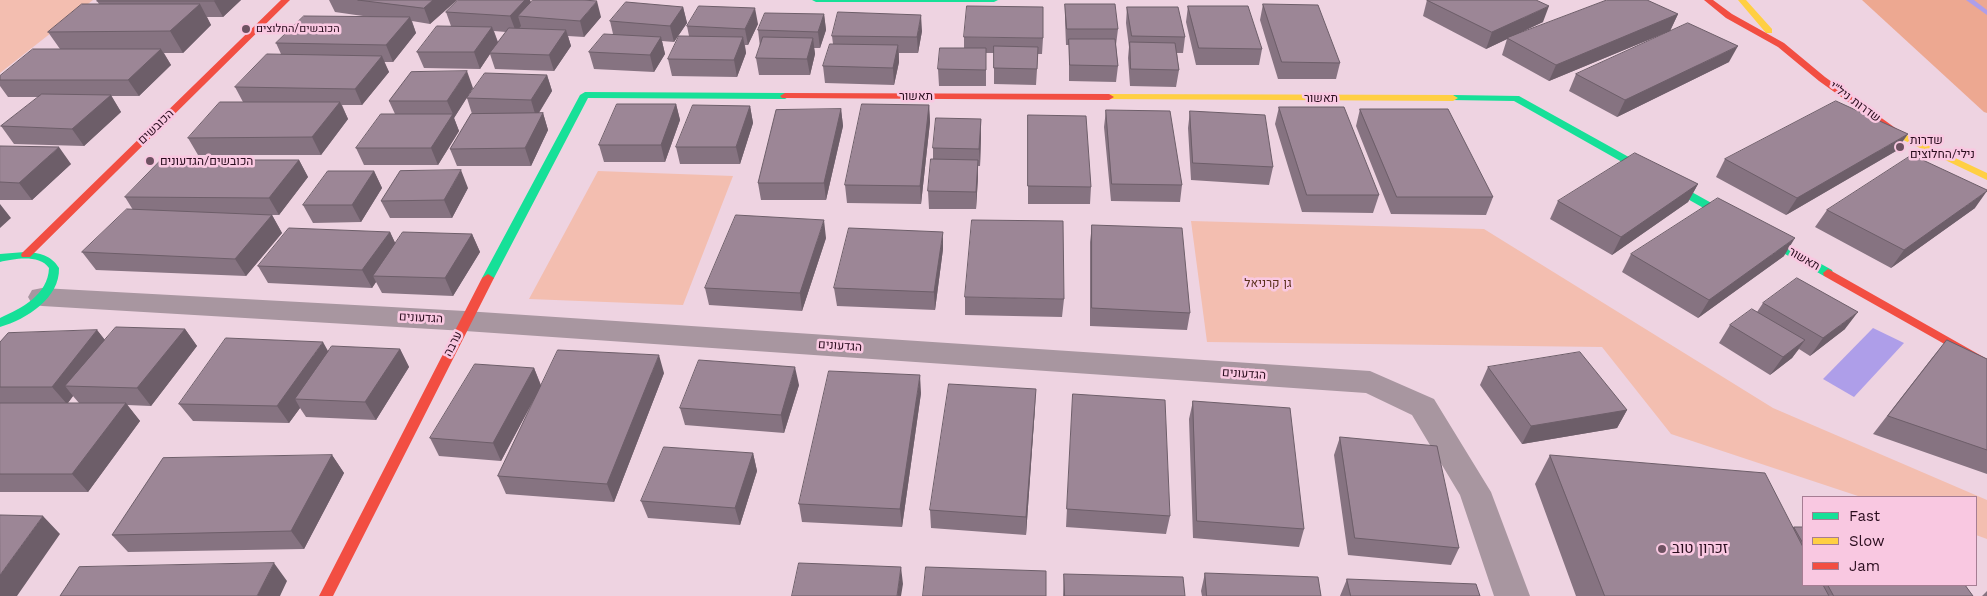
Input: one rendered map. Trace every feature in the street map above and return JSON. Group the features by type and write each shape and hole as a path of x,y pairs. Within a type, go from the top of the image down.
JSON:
{"street":[{"name":"הכובשים","path":"26,255 286,0"},
{"path":"816,0 994,0"},
{"name":"שדרות ניל\"י","path":"1708,0 1729,16 1781,46 1822,79 1896,133 1987,177"},
{"name":"שדרות ניל\"י","path":"1742,0 1781,46"},
{"name":"ערבה","path":"326,596 465,321 585,95"},
{"name":"תאשור","path":"585,95 1516,98 1691,195 1987,364"},
{"path":"0,258 26,255 42,257 52,263 55,272 52,284 42,297 24,311 0,323"},
{"name":"הגדעונים","path":"42,297 465,321 1370,382 1423,407 1475,492 1512,596"}],"green space":[{"path":"0,0 93,0 0,73"},
{"path":"598,171 733,176 683,305 529,299"},
{"name":"גן קרניאל","path":"1191,221 1484,229 1773,408 1987,500 1987,539 1977,535 1977,496 1858,496 1671,434 1602,347 1207,342"}],"shaded area":[{"path":"1862,0 1987,0 1987,113 1984,112"},
{"path":"1873,328 1904,343 1854,397 1823,379"}],"building":[{"path":"98,0 216,0 97,1"},
{"path":"358,0 433,0 424,8"},
{"path":"458,0 525,0 510,16 446,12"},
{"path":"533,0 597,1 580,21 518,16"},
{"path":"1427,0 1536,0 1549,6 1492,32"},
{"path":"1607,0 1647,0 1678,14 1556,65 1507,38"},
{"path":"626,2 683,7 670,26 610,21"},
{"path":"82,4 200,4 170,31 48,32"},
{"path":"1065,4 1115,4 1118,29 1067,29"},
{"path":"1263,4 1318,5 1340,63 1282,62"},
{"path":"699,6 755,8 745,29 687,26"},
{"path":"967,6 1043,7 1043,38 964,37"},
{"path":"1188,6 1248,6 1262,49 1199,48"},
{"path":"1127,7 1178,7 1185,37 1132,36"},
{"path":"838,12 921,15 917,37 832,36"},
{"path":"765,13 824,14 818,32 758,30"},
{"path":"304,16 410,17 386,45 276,43"},
{"path":"1688,23 1738,46 1625,100 1576,74"},
{"path":"437,26 492,27 474,52 417,52"},
{"path":"509,28 566,30 549,55 490,53"},
{"path":"604,34 661,37 650,55 589,52"},
{"path":"679,36 743,37 734,60 668,59"},
{"path":"763,37 813,38 807,59 756,58"},
{"path":"1069,39 1115,39 1118,66 1070,65"},
{"path":"1130,42 1175,43 1179,70 1131,69"},
{"path":"830,44 898,45 893,68 823,66"},
{"path":"994,46 1038,47 1037,69 994,68"},
{"path":"940,48 986,48 986,70 938,69"},
{"path":"33,49 161,49 128,80 0,80 0,76"},
{"path":"267,54 382,56 355,89 235,87"},
{"path":"467,71 447,101 389,101 411,72"},
{"path":"485,73 547,75 531,100 467,98"},
{"path":"42,94 111,95 72,129 1,126"},
{"path":"1836,101 1908,134 1797,198 1725,159"},
{"path":"220,102 340,102 312,137 188,138"},
{"path":"617,104 676,104 661,145 599,145"},
{"path":"862,104 929,105 920,186 845,185"},
{"path":"693,105 750,106 736,147 676,147"},
{"path":"1279,107 1344,107 1379,195 1307,195"},
{"path":"841,109 824,183 758,183 776,110"},
{"path":"1360,109 1448,109 1493,197 1397,197"},
{"path":"1106,110 1170,111 1182,185 1112,184"},
{"path":"1190,111 1265,115 1273,167 1193,163"},
{"path":"543,113 525,148 450,149 471,114"},
{"path":"381,114 453,114 431,148 356,148"},
{"path":"1028,115 1086,116 1091,187 1028,186"},
{"path":"936,118 981,119 979,149 933,148"},
{"path":"0,146 59,147 19,183 0,182"},
{"path":"1635,153 1698,184 1621,237 1558,201"},
{"path":"1912,155 1987,191 1904,250 1827,210"},
{"path":"931,159 978,160 976,192 928,191"},
{"path":"161,160 299,160 269,198 125,197"},
{"path":"461,170 444,200 381,201 400,171"},
{"path":"328,171 374,171 352,205 303,205"},
{"path":"1718,198 1795,238 1709,300 1631,254"},
{"path":"127,209 272,215 235,259 82,252"},
{"path":"736,215 824,220 800,293 705,288"},
{"path":"972,220 1063,221 1064,299 965,297"},
{"path":"1092,225 1182,228 1190,313 1092,308"},
{"path":"289,228 390,232 362,270 258,266"},
{"path":"849,228 943,232 934,292 834,288"},
{"path":"403,232 472,234 445,278 373,276"},
{"path":"1797,278 1858,312 1823,338 1763,303"},
{"path":"1752,309 1805,340 1783,357 1730,325"},
{"path":"116,327 185,329 137,388 65,386"},
{"path":"97,330 52,387 0,387 0,342 8,333"},
{"path":"226,338 323,342 277,406 179,404"},
{"path":"1947,340 1987,359 1987,450 1888,416"},
{"path":"332,346 400,349 365,402 295,399"},
{"path":"558,350 659,355 607,484 498,476"},
{"path":"1580,352 1627,410 1531,426 1488,367"},
{"path":"699,360 795,367 781,415 680,408"},
{"path":"475,364 534,368 493,443 430,438"},
{"path":"829,371 920,375 900,509 799,504"},
{"path":"949,384 1036,389 1026,517 930,510"},
{"path":"1073,394 1165,400 1170,516 1067,509"},
{"path":"1193,401 1290,408 1304,529 1197,521"},
{"path":"0,403 126,403 72,474 0,474"},
{"path":"1340,437 1437,446 1459,548 1355,538"},
{"path":"664,447 753,453 735,508 641,501"},
{"path":"332,455 291,531 112,535 163,458"},
{"name":"זכרון טוב","path":"1550,455 1765,473 1802,545 1802,586 1824,586 1829,596 1605,596"},
{"path":"0,515 43,516 0,575"},
{"path":"1794,527 1802,527 1802,541"},
{"path":"274,563 257,596 60,596 79,567"},
{"path":"799,563 901,567 897,596 792,596"},
{"path":"926,567 1046,571 1046,596 923,596"},
{"path":"1205,573 1318,577 1321,596 1207,596"},
{"path":"1064,574 1183,577 1185,596 1065,596"},
{"path":"1347,579 1476,584 1480,596 1351,596"},
{"path":"1829,586 1966,586 1973,596 1834,596"}],"waterway":[{"path":"1970,0 1987,13"}],"traffic: fast":[{"path":"816,0 994,0"},
{"path":"488,278 585,95 785,96"},
{"path":"1453,98 1516,98 1828,273"},
{"path":"0,258 34,256 50,262 54,268 54,276 49,289 39,301 23,312 0,323"}],"traffic: slow":[{"path":"1742,0 1769,31"},
{"path":"1109,97 1453,98"},
{"path":"1900,135 1987,177"}],"traffic: jam":[{"path":"26,255 286,0"},
{"path":"1708,0 1729,16 1781,45 1822,79 1900,135"},
{"path":"785,96 1109,97"},
{"path":"1828,273 1987,364"},
{"path":"326,596 488,278"}],"place":[{"name":"הכובשים/החלוצים","path":"246,29"},
{"name":"שדרות נילי/החלוצים","path":"1900,147"},
{"name":"הכובשים/הגדעונים","path":"150,161"},
{"name":"זכרון טוב","path":"1662,549"}]}
